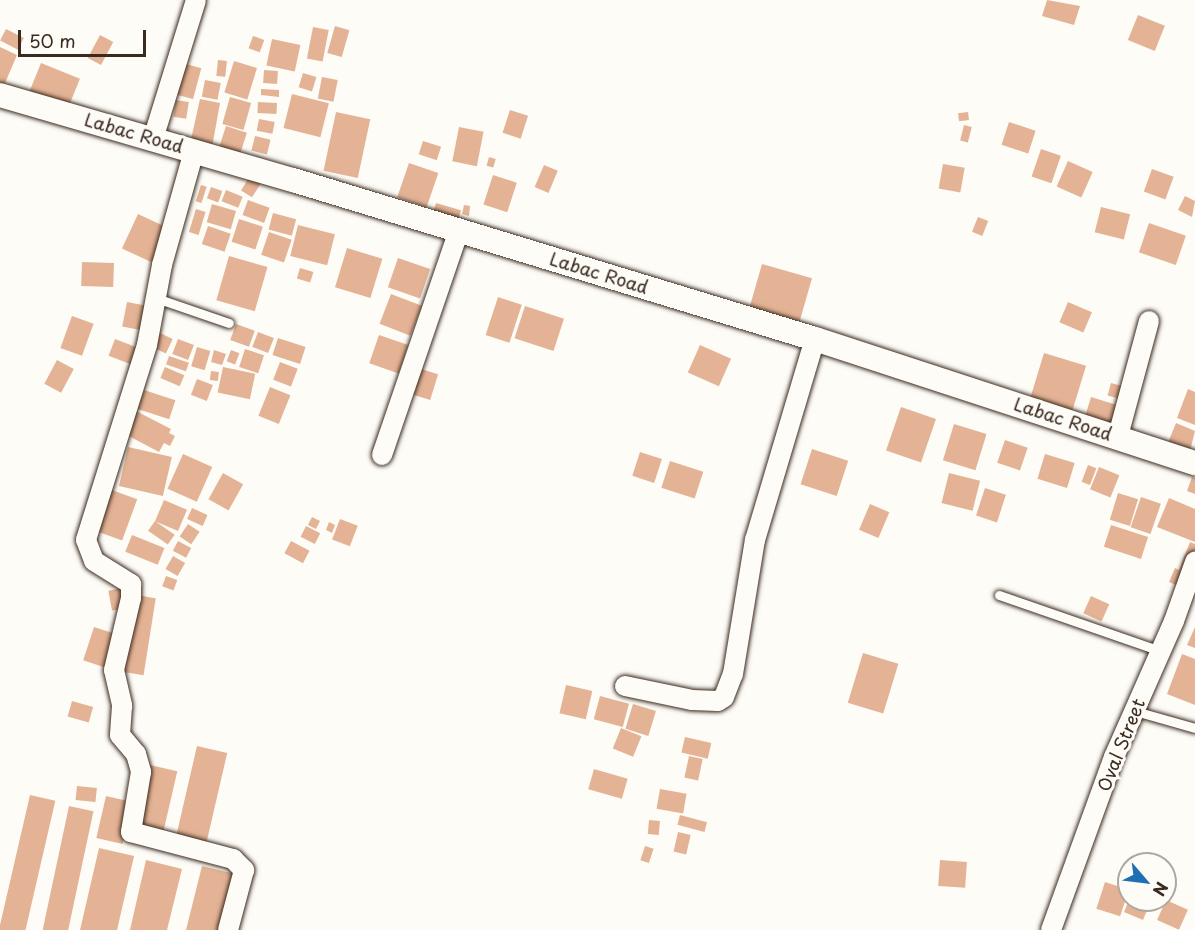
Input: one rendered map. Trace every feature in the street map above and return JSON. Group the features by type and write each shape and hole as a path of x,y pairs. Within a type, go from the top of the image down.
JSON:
{"street":[{"path":"153,139 196,0"},
{"name":"Labac Road","path":"0,95 459,230 815,339 1195,463"},
{"path":"194,151 156,298 147,345 86,540 94,561 130,585 132,598 114,670 122,706 120,735 136,754 141,772 131,832 233,859 244,870 228,930"},
{"path":"382,455 459,230"},
{"path":"1118,436 1149,321"},
{"path":"625,686 692,700 718,701 724,697 733,674 755,540 815,339"},
{"name":"Oval Street","path":"1051,930 1195,562"}],"lane":[{"path":"156,298 230,323"},
{"path":"999,595 1161,651"},
{"path":"1135,711 1195,728"}],"building":[{"path":"1047,0 1080,6 1074,25 1042,16"},
{"path":"1138,15 1165,26 1155,51 1128,40"},
{"path":"335,26 349,30 342,57 327,53"},
{"path":"313,27 329,30 323,61 307,58"},
{"path":"6,29 24,38 18,50 0,41"},
{"path":"100,35 113,42 101,65 88,58"},
{"path":"253,36 264,40 260,52 249,48"},
{"path":"272,39 300,45 295,71 266,65"},
{"path":"0,47 17,55 0,95"},
{"path":"218,60 227,61 225,77 216,76"},
{"path":"234,61 257,68 247,100 224,93"},
{"path":"41,63 80,79 66,113 27,97"},
{"path":"182,63 201,68 193,99 174,94"},
{"path":"264,70 278,71 277,84 263,83"},
{"path":"303,73 316,77 312,91 299,87"},
{"path":"322,77 338,80 334,102 318,99"},
{"path":"205,80 221,83 217,100 202,97"},
{"path":"261,89 279,90 279,97 261,95"},
{"path":"292,94 329,103 320,137 284,128"},
{"path":"230,97 251,103 243,130 222,124"},
{"path":"200,99 220,103 211,153 190,144"},
{"path":"176,100 189,102 186,119 173,117"},
{"path":"258,102 277,103 276,114 257,113"},
{"path":"510,110 528,116 521,139 503,133"},
{"path":"336,112 370,119 358,178 324,171"},
{"path":"968,112 969,120 959,121 958,113"},
{"path":"259,119 275,122 272,134 257,131"},
{"path":"1009,122 1036,131 1028,153 1002,145"},
{"path":"964,125 972,127 968,142 960,141"},
{"path":"226,126 247,133 237,163 216,156"},
{"path":"459,127 484,132 477,166 452,161"},
{"path":"255,136 271,140 267,154 251,151"},
{"path":"423,141 441,147 437,160 419,154"},
{"path":"1041,149 1061,156 1051,183 1032,176"},
{"path":"489,157 496,159 493,168 487,166"},
{"path":"1068,161 1093,172 1081,198 1057,187"},
{"path":"409,163 438,173 427,207 397,197"},
{"path":"943,164 965,168 960,192 939,189"},
{"path":"544,165 558,171 548,193 535,187"},
{"path":"1152,169 1174,177 1165,199 1144,192"},
{"path":"493,175 517,183 507,212 483,204"},
{"path":"250,176 261,183 252,197 241,190"},
{"path":"201,185 207,187 201,203 196,201"},
{"path":"211,187 222,191 218,202 207,198"},
{"path":"226,190 243,197 238,208 222,201"},
{"path":"1185,196 1195,201 1192,217 1178,210"},
{"path":"248,200 270,208 264,223 243,215"},
{"path":"436,203 461,210 456,227 431,219"},
{"path":"212,204 236,211 231,229 207,222"},
{"path":"464,205 470,206 469,216 462,214"},
{"path":"1101,207 1130,214 1124,239 1095,232"},
{"path":"196,209 206,212 199,235 189,232"},
{"path":"273,213 296,219 292,236 269,229"},
{"path":"138,214 170,229 154,263 122,248"},
{"path":"978,217 988,221 982,236 972,232"},
{"path":"239,219 263,227 255,250 232,242"},
{"path":"1149,223 1186,236 1176,265 1139,252"},
{"path":"298,225 335,234 327,265 290,256"},
{"path":"208,226 231,234 225,252 202,244"},
{"path":"269,232 292,240 284,263 261,255"},
{"path":"347,248 382,259 370,298 335,287"},
{"path":"229,256 267,267 255,311 216,300"},
{"path":"398,258 430,269 420,298 388,287"},
{"path":"82,262 114,263 113,287 81,286"},
{"path":"762,264 812,278 798,327 748,313"},
{"path":"300,268 313,272 310,283 297,279"},
{"path":"391,294 422,306 410,336 380,324"},
{"path":"498,297 522,305 509,343 486,335"},
{"path":"127,302 152,307 147,331 122,327"},
{"path":"1068,302 1092,312 1083,332 1059,322"},
{"path":"525,306 564,319 553,351 514,338"},
{"path":"72,316 94,324 82,356 60,348"},
{"path":"236,324 255,331 249,347 230,340"},
{"path":"258,332 274,338 268,353 252,347"},
{"path":"160,333 173,339 166,353 153,348"},
{"path":"379,335 408,345 399,373 369,363"},
{"path":"278,338 306,347 300,364 272,355"},
{"path":"115,339 141,349 135,366 109,356"},
{"path":"178,339 194,345 188,360 172,354"},
{"path":"700,345 731,359 719,386 688,372"},
{"path":"197,347 210,351 205,370 191,366"},
{"path":"245,349 264,355 258,373 239,367"},
{"path":"214,350 226,354 222,365 211,362"},
{"path":"231,350 239,353 235,364 227,361"},
{"path":"1044,353 1086,366 1072,412 1030,399"},
{"path":"169,356 189,363 186,371 166,365"},
{"path":"57,360 74,369 61,393 44,384"},
{"path":"280,362 298,369 291,387 273,380"},
{"path":"165,367 184,375 180,386 160,378"},
{"path":"223,367 255,374 250,399 218,392"},
{"path":"418,368 438,374 430,400 410,394"},
{"path":"211,371 219,372 218,381 210,380"},
{"path":"197,379 213,385 207,401 191,395"},
{"path":"1111,383 1126,387 1123,400 1108,396"},
{"path":"270,387 290,395 279,424 258,416"},
{"path":"1188,389 1195,392 1195,425 1177,418"},
{"path":"144,390 175,400 169,419 138,409"},
{"path":"1091,397 1117,405 1109,430 1083,422"},
{"path":"901,407 936,419 921,463 886,450"},
{"path":"136,411 171,429 169,433 175,436 170,446 164,443 159,452 125,434"},
{"path":"1176,423 1195,431 1189,455 1167,445"},
{"path":"954,424 987,434 975,470 943,460"},
{"path":"1005,440 1028,448 1020,471 997,463"},
{"path":"128,447 172,457 163,496 119,486"},
{"path":"812,449 848,461 837,496 801,484"},
{"path":"640,452 662,459 654,483 632,476"},
{"path":"183,454 212,467 197,502 168,489"},
{"path":"1045,454 1075,463 1067,488 1037,479"},
{"path":"670,461 703,472 695,498 661,488"},
{"path":"1088,465 1096,468 1090,485 1082,482"},
{"path":"1099,467 1119,475 1110,497 1090,489"},
{"path":"223,473 243,484 229,510 208,499"},
{"path":"949,473 980,481 973,511 942,503"},
{"path":"1192,477 1195,478 1195,494 1187,491"},
{"path":"985,488 1006,495 997,522 976,516"},
{"path":"109,489 137,499 122,541 94,530"},
{"path":"1118,493 1138,499 1130,526 1110,520"},
{"path":"1141,497 1161,504 1150,534 1131,527"},
{"path":"1169,498 1195,509 1195,542 1157,527"},
{"path":"164,500 187,510 178,531 155,521"},
{"path":"870,504 889,512 878,538 859,530"},
{"path":"192,508 208,515 203,526 187,519"},
{"path":"312,517 320,521 316,529 308,525"},
{"path":"340,519 358,526 350,546 332,540"},
{"path":"155,521 175,535 168,545 148,531"},
{"path":"329,522 335,525 332,533 326,530"},
{"path":"188,524 200,532 191,544 180,536"},
{"path":"1111,525 1148,537 1141,559 1104,547"},
{"path":"306,526 320,533 315,544 301,537"},
{"path":"132,535 164,548 158,565 125,552"},
{"path":"178,541 191,548 186,558 173,551"},
{"path":"291,541 310,551 303,563 284,553"},
{"path":"1190,542 1195,544 1195,558 1183,588 1169,582 1175,568 1179,570"},
{"path":"173,556 185,563 178,576 166,569"},
{"path":"166,576 177,580 174,590 162,586"},
{"path":"123,588 127,608 112,610 108,591"},
{"path":"136,595 156,598 144,675 124,672"},
{"path":"1091,596 1109,604 1102,621 1083,613"},
{"path":"94,627 116,634 105,667 83,660"},
{"path":"1195,627 1195,648 1187,645"},
{"path":"863,653 898,664 883,714 848,703"},
{"path":"1182,654 1195,659 1195,705 1167,694"},
{"path":"566,685 592,691 586,719 559,713"},
{"path":"600,696 629,704 623,727 594,719"},
{"path":"72,701 93,707 89,722 68,716"},
{"path":"633,704 656,711 648,736 625,729"},
{"path":"621,728 641,736 633,757 613,748"},
{"path":"685,737 711,743 708,759 681,753"},
{"path":"197,746 227,753 206,846 176,839"},
{"path":"689,756 703,759 698,780 684,778"},
{"path":"150,765 177,771 163,835 135,828"},
{"path":"594,769 628,779 622,799 588,789"},
{"path":"77,786 97,788 95,802 76,800"},
{"path":"660,789 687,794 683,813 657,809"},
{"path":"30,795 55,801 26,930 0,930"},
{"path":"106,796 132,802 123,844 96,838"},
{"path":"69,806 93,811 68,930 43,930"},
{"path":"680,815 707,822 704,832 677,825"},
{"path":"649,820 660,821 659,835 648,834"},
{"path":"678,832 691,835 686,854 674,851"},
{"path":"645,846 654,849 649,863 640,860"},
{"path":"99,848 134,856 117,930 80,930"},
{"path":"146,860 182,869 167,930 130,930"},
{"path":"940,860 967,862 965,888 938,886"},
{"path":"202,866 235,874 222,930 186,930"},
{"path":"1105,882 1117,886 1117,912 1122,912 1120,916 1096,909"},
{"path":"1177,905 1188,910 1179,930 1157,920 1161,912 1177,912"},
{"path":"1124,912 1146,912 1143,920"}]}
